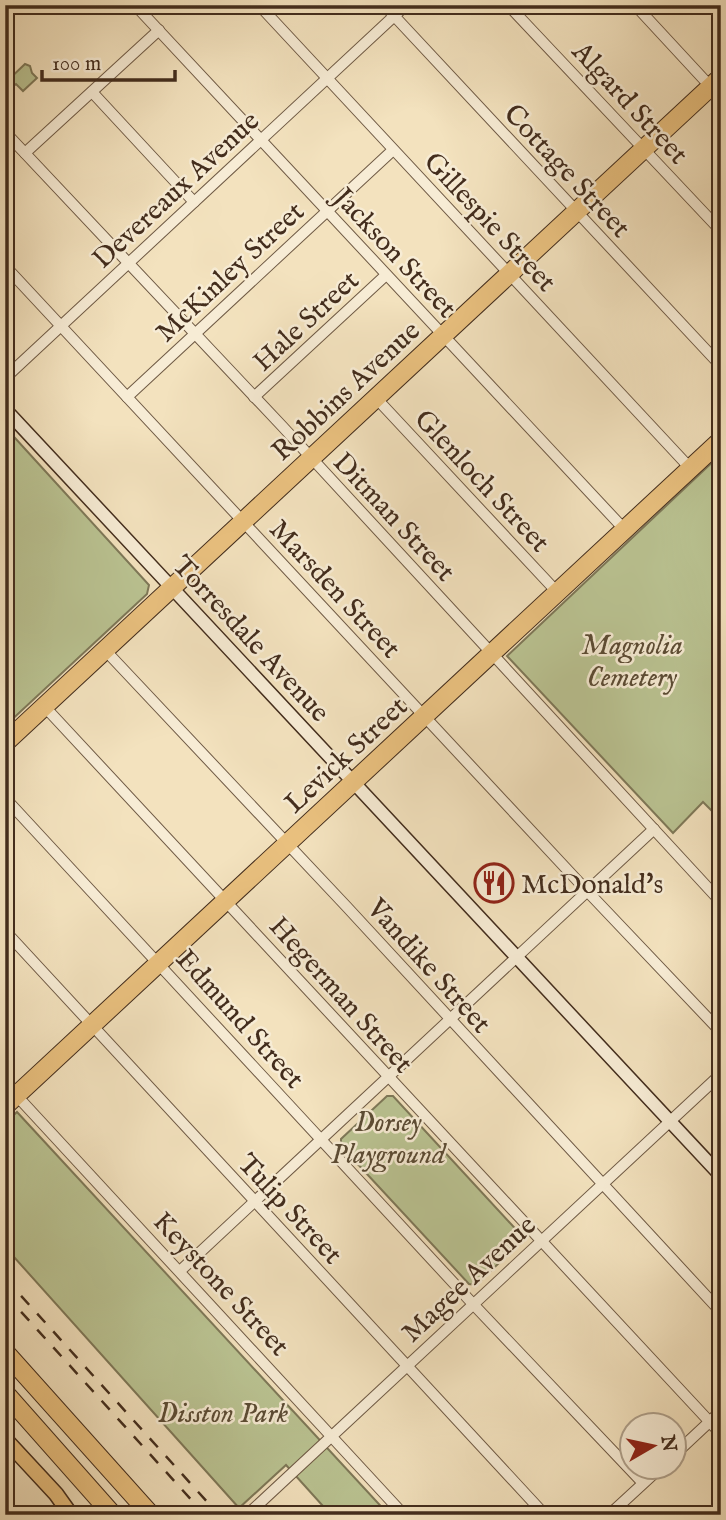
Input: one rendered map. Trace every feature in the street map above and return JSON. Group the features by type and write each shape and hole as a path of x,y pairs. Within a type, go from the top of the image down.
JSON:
{"highway":[{"name":"Robbins Avenue","path":"5,743 644,148 717,87"},
{"name":"Levick Street","path":"9,1095 93,1026 721,440"},
{"path":"5,1352 151,1515"},
{"path":"5,1393 113,1515"}],"main road":[{"path":"5,1439 56,1494 71,1515"}],"street":[{"path":"5,15 16,5"},
{"name":"Jackson Street","path":"135,5 624,529"},
{"name":"Gillespie Street","path":"260,5 690,468"},
{"name":"Cottage Street","path":"384,5 721,366"},
{"name":"Devereaux Avenue","path":"5,378 406,5"},
{"name":"Algard Street","path":"508,5 721,230"},
{"path":"635,5 717,87"},
{"path":"25,153 159,30"},
{"path":"92,92 194,202"},
{"name":"Ditman Street","path":"5,132 721,902"},
{"name":"McKinley Street","path":"127,397 393,150"},
{"name":"Marsden Street","path":"5,266 721,1032"},
{"name":"Hale Street","path":"254,397 386,275"},
{"name":"Glenloch Street","path":"376,398 557,592"},
{"name":"Torresdale Avenue","path":"5,409 721,1176"},
{"name":"Vandike Street","path":"105,650 721,1312"},
{"name":"Hegerman Street","path":"44,707 721,1434"},
{"name":"Edmund Street","path":"5,798 473,1304 643,1483"},
{"path":"180,1271 654,830"},
{"name":"Tulip Street","path":"5,931 545,1515"},
{"name":"Magee Avenue","path":"247,1515 721,1074"},
{"name":"Keystone Street","path":"9,1095 180,1271 404,1515"},
{"path":"688,1442 721,1411"},
{"path":"609,1515 643,1483"}],"green space":[{"path":"25,64 30,66 37,78 23,91 16,84 10,89 5,83"},
{"path":"5,427 149,585 147,594 5,726"},
{"name":"Magnolia Cemetery","path":"721,454 721,820 703,802 673,833 507,656"},
{"name":"Dorsey Playground","path":"387,1096 393,1096 522,1236 522,1241 476,1285 469,1284 341,1146 341,1139"},
{"name":"Disston Park","path":"17,1112 389,1515 331,1515 286,1465 239,1508 5,1247 5,1123"}],"railway":[{"path":"5,1278 219,1515"},
{"path":"5,1294 205,1515"}],"place":[{"name":"McDonald's","path":"494,883"}]}
